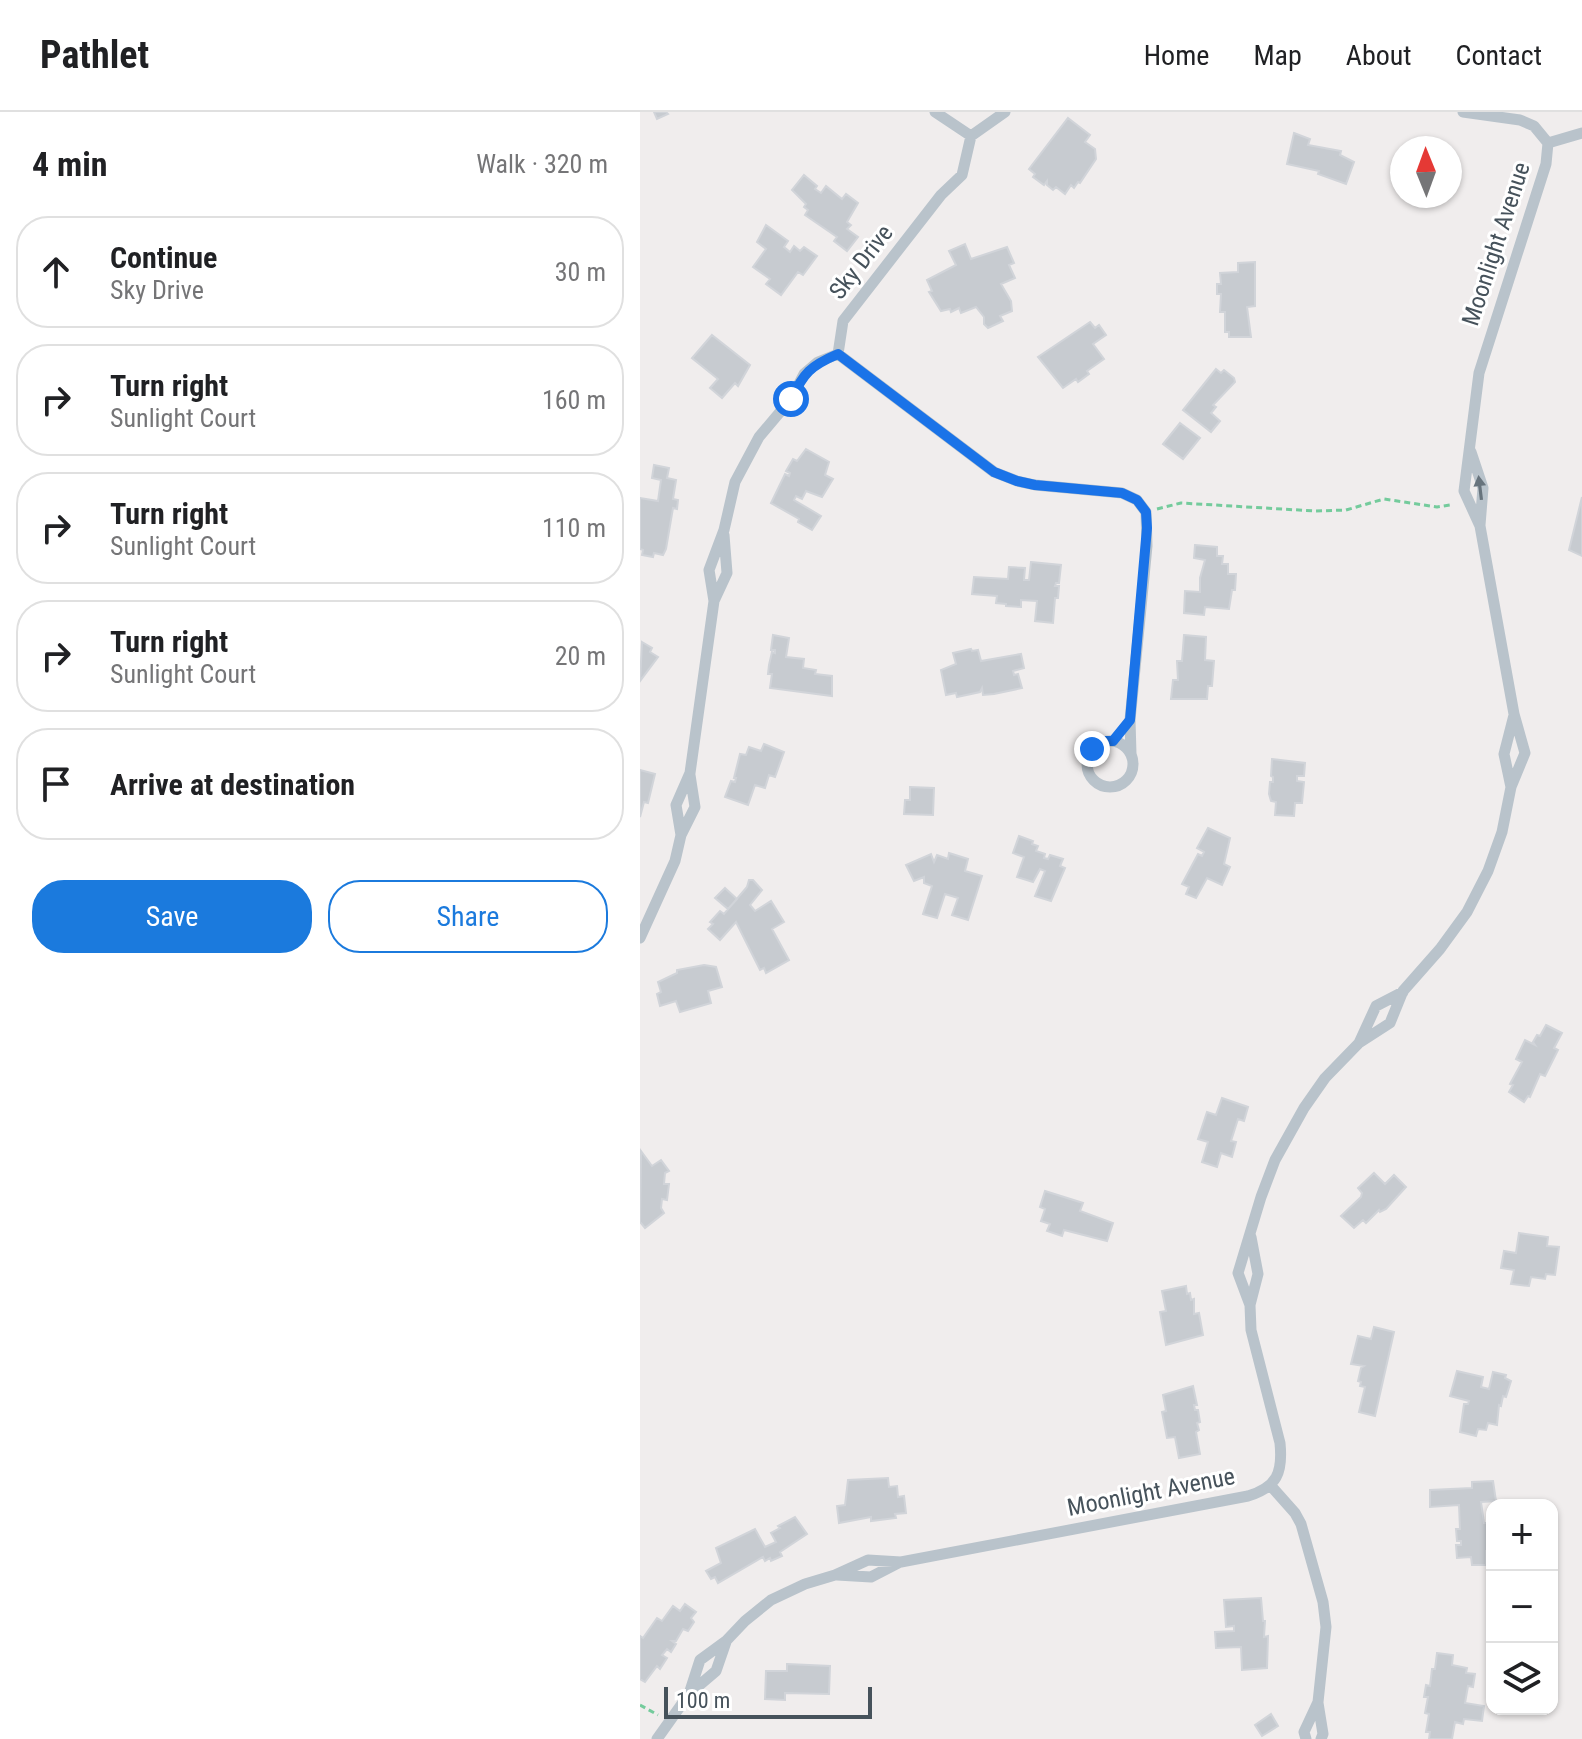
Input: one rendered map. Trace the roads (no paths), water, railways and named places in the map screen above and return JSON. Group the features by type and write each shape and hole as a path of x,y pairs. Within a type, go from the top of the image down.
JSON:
{"street":[{"path":"935,112 971,136 1005,112"},
{"name":"Moonlight Avenue","path":"1250,1305 1238,1273 1261,1197 1287,1136 1325,1078 1359,1043 1390,1023 1403,991 1467,912 1488,871 1502,832 1511,787 1525,753 1514,714 1480,526 1464,491 1479,373 1546,164 1548,143 1534,126 1520,120 1463,112"},
{"path":"1548,143 1582,133"},
{"name":"Sky Drive","path":"838,354 843,321 941,195 962,175 971,136"},
{"path":"714,601 709,570 724,530 735,482 759,437 791,399 804,374 818,362 838,354 994,472 1035,485 1122,493 1137,500 1146,512 1147,546 1130,720 1121,737 1121,743 1131,754"},
{"name":"Moonlight Avenue","path":"1471,452 1483,488 1480,526"},
{"path":"681,835 676,805 690,773 714,601 727,573 724,530"},
{"name":"Moonlight Avenue","path":"1511,787 1504,754 1514,714"},
{"path":"1121,737 1131,754 1133,768 1126,781 1112,787 1097,783 1088,771 1088,756 1098,744 1121,737"},
{"path":"640,938 675,861 681,835 695,807 690,773"},
{"name":"Moonlight Avenue","path":"1359,1043 1376,1006 1403,991"},
{"name":"Moonlight Avenue","path":"689,1694 700,1660 771,1600 805,1584 843,1573 868,1560 901,1562 1248,1496 1271,1486 1282,1461 1251,1330 1250,1305 1258,1274 1251,1236"},
{"path":"1271,1486 1301,1524 1323,1602 1326,1627 1318,1702 1321,1739"},
{"name":"Moonlight Avenue","path":"657,1739 689,1694 716,1671 726,1641"},
{"path":"1306,1739 1304,1732 1318,1702"}]}
